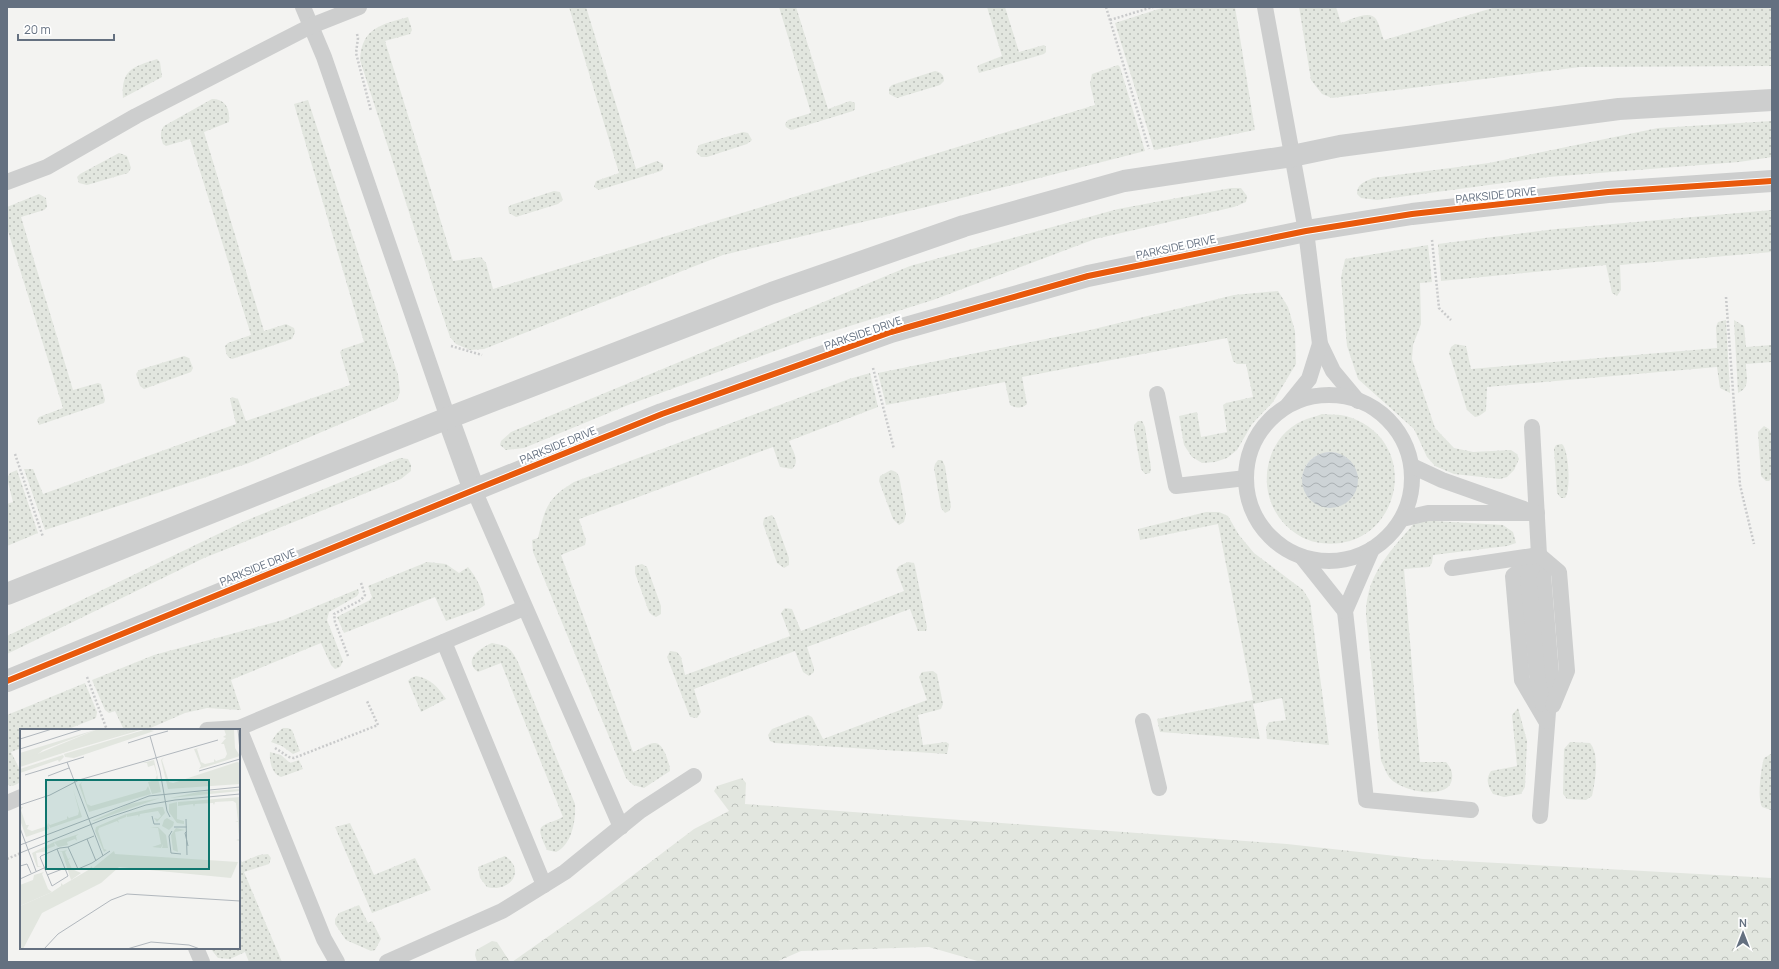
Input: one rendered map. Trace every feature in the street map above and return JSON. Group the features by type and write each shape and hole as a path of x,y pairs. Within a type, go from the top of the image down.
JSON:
{"street":[{"path":"7,594 448,418 772,292 964,226 1124,181 1292,156 1340,146 1619,109 1772,100"},
{"name":"PARKSIDE DRIVE","path":"7,681 662,414 891,332 1088,276 1306,231 1412,214 1600,193 1772,181"},
{"path":"448,418 474,490"}],"lane":[{"path":"302,7 324,56 448,418"},
{"path":"1266,7 1306,231 1320,344 1333,371 1358,401"},
{"path":"7,182 47,167 143,112 311,26 354,9"},
{"path":"1288,405 1315,396 1341,396 1358,401 1367,404 1388,420 1404,441 1412,466 1411,493 1402,519 1385,540 1362,555 1335,562 1307,559 1302,557 1281,547 1261,527 1249,502 1246,478 1251,447 1266,424 1288,405 1309,379 1320,344"},
{"path":"1157,394 1176,486 1246,478"},
{"path":"1532,427 1539,555 1559,572 1567,671 1546,721 1540,816"},
{"path":"1412,466 1442,480 1537,513"},
{"path":"474,490 524,608 621,827"},
{"path":"1402,519 1428,513 1537,513"},
{"path":"1372,549 1345,611 1366,800 1471,810"},
{"path":"1452,568 1539,555"},
{"path":"1539,555 1513,576 1522,680 1546,721"},
{"path":"1302,557 1345,611"},
{"path":"223,729 239,728 524,608"},
{"path":"444,642 544,885"},
{"path":"1144,721 1159,788"},
{"path":"240,731 324,939 338,962"},
{"path":"387,962 502,911 565,872 640,811 694,776"},
{"path":"7,803 20,797"},
{"path":"196,949 202,962"}],"path":[{"path":"1106,7 1150,152"},
{"path":"1110,20 1153,7"},
{"path":"354,9 358,38 356,53 372,116"},
{"path":"1431,238 1439,308 1451,320"},
{"path":"1726,297 1740,485 1754,544"},
{"path":"449,341 452,347 482,355"},
{"path":"874,374 894,449"},
{"path":"15,454 43,537"},
{"path":"249,755 270,748 276,748 289,757 294,758 378,725 342,641 334,614 361,600 366,595 361,583"},
{"path":"86,675 107,729"},
{"path":"7,859 20,853"}],"green space":[{"path":"569,7 586,7 636,169 657,161 663,164 663,169 661,171 599,190 594,187 596,181 619,173"},
{"path":"779,7 796,7 828,109 850,101 855,103 855,109 853,111 791,130 786,127 785,124 788,120 811,113"},
{"path":"987,7 1005,7 1019,52 1044,45 1046,47 1046,52 1044,54 979,73 977,67 979,65 1002,56"},
{"path":"1165,7 1235,7 1255,130 1154,150 1115,23"},
{"path":"1299,7 1336,7 1341,23 1360,16 1373,16 1377,21 1384,40 1496,7 1772,7 1772,66 1580,67 1332,98 1322,94 1311,80"},
{"path":"408,17 412,30 410,34 385,41 453,261 481,257 486,263 493,289 1095,105 1090,84 1092,74 1118,65 1120,67 1145,151 926,207 723,255 484,349 470,350 456,344 450,337 360,60 365,40 369,34 381,25"},
{"path":"157,59 160,62 162,77 123,98 124,81 130,71 141,64"},
{"path":"935,71 943,75 944,81 940,85 897,98 889,94 889,88 892,85"},
{"path":"212,99 217,99 224,103 228,109 229,122 204,132 264,331 286,324 294,328 295,332 292,339 232,359 227,356 225,346 228,343 251,335 190,139 166,146 163,144 161,135 161,131 164,126"},
{"path":"308,100 398,375 400,392 397,400 249,463 45,530 24,469 33,469 43,494 236,424 230,399 232,397 238,399 246,421 350,385 340,352 343,349 364,342 294,104"},
{"path":"1772,121 1772,157 1739,162 1548,177 1377,200 1361,198 1357,194 1358,188 1364,182 1373,178 1489,163 1658,128"},
{"path":"743,132 748,133 752,140 747,144 707,157 701,157 696,152 699,145"},
{"path":"119,153 127,156 131,168 128,173 87,185 79,183 77,177 80,174"},
{"path":"1231,188 1241,188 1247,196 1246,202 1234,207 1095,239 933,300 805,340 628,405 524,448 506,450 500,445 501,441 511,432 910,266 1118,209"},
{"path":"554,191 560,192 563,200 558,204 516,217 509,213 508,207 511,205"},
{"path":"39,194 46,198 47,207 44,210 21,217 73,390 98,383 101,384 105,400 104,403 39,425 37,420 39,417 63,408 7,228 7,207"},
{"path":"1772,210 1772,252 1620,265 1621,290 1617,296 1612,293 1606,265 1441,281 1438,244 1556,229"},
{"path":"1428,245 1432,282 1420,283 1421,324 1413,345 1412,359 1435,428 1454,448 1473,452 1511,450 1517,454 1519,459 1514,470 1507,477 1500,479 1454,474 1435,466 1427,457 1414,429 1358,379 1347,346 1341,278 1345,259"},
{"path":"1278,291 1288,307 1295,331 1296,364 1273,402 1252,424 1237,450 1227,458 1215,462 1202,463 1192,457 1184,445 1179,416 1197,412 1201,437 1227,432 1223,405 1253,397 1246,364 1237,364 1233,361 1227,338 1022,377 1027,404 1021,407 1010,405 1005,382 886,405 878,373 1090,330 1234,295"},
{"path":"1726,320 1730,393 1720,388 1717,367 1487,387 1486,411 1475,417 1467,410 1449,353 1451,347 1455,344 1466,346 1471,369 1717,348 1716,327 1718,322"},
{"path":"1734,320 1744,326 1746,347 1772,345 1772,362 1746,364 1746,385 1742,391 1738,393"},
{"path":"184,356 189,358 193,368 191,372 144,389 140,386 136,374 139,370"},
{"path":"870,373 878,407 789,441 796,459 795,466 792,469 780,467 773,447 579,519 586,540 585,545 561,555 633,752 657,743 663,749 670,768 670,771 644,788 633,785 626,778 533,552 532,540 538,538 548,506 558,494 574,482 849,379"},
{"path":"1322,414 1346,416 1372,429 1388,449 1395,471 1393,495 1383,516 1367,533 1344,542 1315,542 1297,534 1291,530 1277,515 1269,497 1267,472 1274,448 1281,437 1291,428 1304,420","holes":["1327,452 1336,452 1302,481 1306,465 1312,458"]},
{"path":"1138,421 1142,421 1145,427 1151,468 1150,473 1145,474 1141,469 1134,430 1134,425"},
{"path":"1764,426 1769,429 1771,433 1772,478 1769,481 1766,481 1761,476 1758,432"},
{"path":"1562,444 1568,462 1569,479 1565,498 1561,498 1557,493 1554,449 1556,445"},
{"path":"400,458 408,459 411,465 411,471 401,479 204,558 7,654 7,636 245,521"},
{"path":"938,460 942,460 945,466 951,507 949,511 945,513 941,508 934,468"},
{"path":"17,470 38,533 7,546 7,504 13,502 7,478 10,473"},
{"path":"891,470 896,472 899,476 906,514 904,522 899,525 893,519 879,481 880,476"},
{"path":"1206,512 1219,512 1228,516 1239,535 1254,553 1303,590 1310,601 1329,745 1267,739 1266,727 1269,722 1286,720 1282,698 1253,704 1260,739 1160,732 1157,719 1253,700 1218,524 1140,540 1138,529"},
{"path":"772,515 775,519 789,558 789,565 784,568 777,563 763,524 764,518"},
{"path":"1417,520 1503,525 1513,532 1516,543 1507,546 1433,555 1432,563 1429,567 1404,569 1420,762 1446,762 1452,771 1452,779 1449,786 1442,790 1433,792 1413,790 1394,782 1389,777 1381,761 1366,614 1370,586 1376,574 1390,552"},
{"path":"427,562 446,564 459,573 468,567 479,584 485,605 479,609 446,621 435,597 344,633 337,617 370,600 372,597 368,586"},
{"path":"908,562 914,563 915,566 927,627 926,631 918,631 910,609 807,647 814,668 814,672 809,676 803,672 795,651 694,689 701,712 697,718 690,717 667,657 670,651 677,652 681,657 685,675 790,636 781,613 785,608 792,609 801,631 904,591 896,570 899,566"},
{"path":"642,564 647,567 661,606 661,614 656,617 649,612 635,573 635,566"},
{"path":"358,589 359,593 357,596 329,612 327,620 343,661 340,667 335,669 331,665 321,643 231,680 241,710 207,708 185,713 148,729 124,729 115,711 109,713 105,710 92,680 154,655 283,620"},
{"path":"492,643 508,648 518,662 575,804 575,817 572,831 566,844 556,852 547,850 540,830 544,825 563,817 501,663 478,672 472,663 474,655 478,651"},
{"path":"933,671 937,674 943,704 941,709 918,715 923,745 946,742 949,744 947,754 775,743 770,741 768,735 772,729 808,715 812,717 823,739 927,700 919,677 922,672"},
{"path":"416,676 430,681 440,690 446,699 421,712 408,681"},
{"path":"85,683 97,712 96,718 68,729 20,729 20,748 11,752 20,770 20,782 13,786 7,785 7,715"},
{"path":"1518,708 1527,741 1525,787 1521,794 1504,797 1493,794 1489,786 1488,777 1491,771 1517,766 1512,715"},
{"path":"283,728 292,730 300,751 293,754 282,746 271,742 277,733"},
{"path":"1570,742 1590,743 1595,754 1596,769 1592,796 1586,800 1567,799 1563,794 1564,749"},
{"path":"270,752 281,755 290,763 299,760 303,769 281,777 273,770"},
{"path":"1771,754 1771,810 1762,807 1760,790 1764,758"},
{"path":"742,778 746,783 745,804 1287,844 1423,859 1772,878 1772,962 981,962 929,947 801,951 776,962 512,962 603,898 694,829 729,811 714,791 717,786"},
{"path":"350,823 374,875 415,858 431,890 372,913 335,827"},
{"path":"268,854 271,858 269,864 244,872 282,962 249,962 245,952 230,959 218,958 211,949 240,949 240,858 242,862 259,855"},
{"path":"505,856 515,868 515,874 508,884 502,887 487,887 480,878 478,867"},
{"path":"359,905 368,923 372,921 381,939 375,950 371,951 346,940 335,924 335,919 339,913"},
{"path":"492,941 497,942 510,962 477,962 475,955 476,950"}],"water":[{"path":"1330,452 1341,454 1350,460 1356,469 1358,480 1356,491 1350,500 1341,506 1330,508 1319,506 1310,500 1304,491 1302,480 1304,469 1310,460 1319,454"}],"cycle path":[{"path":"7,681 662,414 891,332 1088,276 1306,231 1412,214 1608,192 1772,181"}]}
